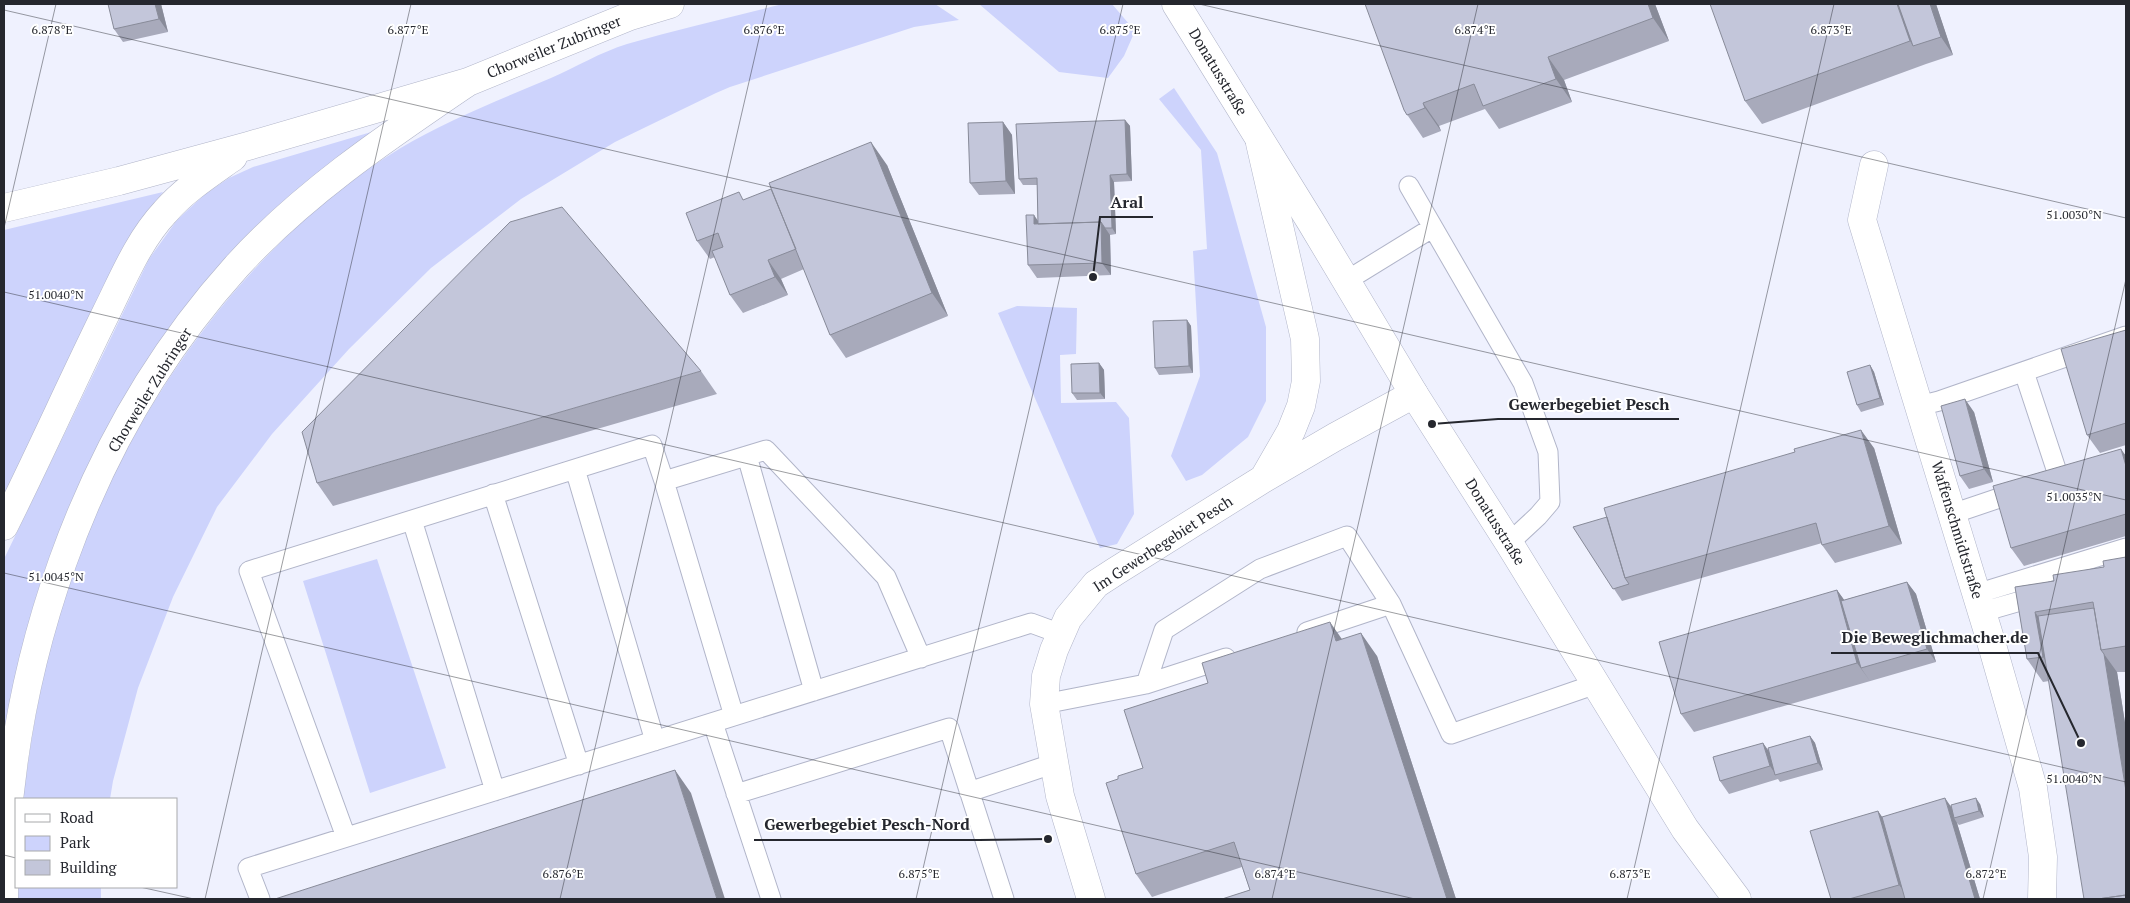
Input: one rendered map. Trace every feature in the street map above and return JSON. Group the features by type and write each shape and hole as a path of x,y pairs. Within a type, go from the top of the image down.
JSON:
{"main road":[{"name":"Chorweiler Zubringer","path":"4,208 119,181 248,146 468,82 630,16 670,4"},
{"name":"Donatusstraße","path":"1176,4 1414,394 1509,543 1685,829 1737,899"},
{"name":"Chorweiler Zubringer","path":"4,899 8,805 12,771 38,642 66,552 125,424 172,349 237,266 297,208 332,179 468,82"},
{"name":"Donatusstraße","path":"1259,140 1305,339 1306,381 1301,406 1294,422 1263,479"},
{"path":"4,526 100,324 148,234 164,212 182,195 248,146"},
{"name":"Waffenschmidtstraße","path":"1874,165 1862,220 1979,603 2033,788 2043,857 2042,899"},
{"name":"Im Gewerbegebiet Pesch","path":"1091,899 1060,796 1044,704 1046,676 1068,618 1096,584 1263,479 1414,394"}],"lane":[{"path":"1408,186 1523,384 1548,452 1550,502 1509,543"},
{"path":"1346,281 1432,228"},
{"path":"1919,406 2126,336"},
{"path":"1952,514 2053,481 2024,372"},
{"path":"346,837 249,571 493,494 652,445 734,716"},
{"path":"664,481 766,450 886,577 921,658"},
{"path":"747,456 814,691"},
{"path":"575,469 655,741"},
{"path":"493,494 578,765"},
{"path":"412,520 495,790"},
{"path":"1146,684 1164,630 1260,569 1347,536 1391,604 1451,734 1596,684"},
{"path":"1979,603 2126,548"},
{"path":"1979,603 2054,591"},
{"path":"1287,638 1391,604"},
{"path":"260,899 248,868 1030,623 1061,634"},
{"path":"1044,704 1146,684 1240,653"},
{"path":"713,723 771,899"},
{"path":"736,794 949,728 1004,899"},
{"path":"969,792 1055,763"}],"green space":[{"path":"783,4 935,4 959,20 914,27 716,93 615,142 521,199 431,268 349,349 272,434 217,507 173,597 138,688 110,798 23,798 37,711 51,645 80,554 109,485 144,419 185,355 232,295 283,240 339,191 399,149 454,120 551,78 598,55 617,47"},
{"path":"979,4 1112,4 1135,31 1124,56 1108,78 1059,72"},
{"path":"1174,88 1217,153 1266,327 1266,401 1248,437 1202,475 1186,481 1171,456 1200,376 1193,251 1207,249 1201,150 1159,99"},
{"path":"378,130 300,188 256,226 219,266 184,309 122,401 72,500 51,552 25,637 4,736 4,559 149,259 177,220 204,195 229,178 253,167"},
{"path":"163,192 138,225 113,269 4,497 4,230"},
{"path":"1017,306 1077,308 1076,354 1060,355 1061,403 1116,402 1129,418 1134,514 1117,544 1100,548 998,313"},
{"path":"377,559 446,768 370,793 303,581"},
{"path":"18,888 101,888 101,899 18,899"}],"building":[{"path":"108,4 155,4 159,19 114,29"},
{"path":"1365,4 1648,4 1653,18 1548,57 1556,79 1483,106 1474,84 1423,103 1425,108 1407,115"},
{"path":"1710,4 1897,4 1910,41 1745,101"},
{"path":"1898,4 1930,4 1941,37 1913,46"},
{"path":"1125,120 1127,174 1110,175 1112,228 1105,228 1101,222 1038,224 1037,178 1019,179 1016,124"},
{"path":"1003,122 1006,181 970,183 968,123"},
{"path":"871,142 932,293 830,335 769,183"},
{"path":"771,189 796,249 768,260 775,277 730,295 712,251 723,247 718,233 697,241 686,213 739,192 743,200"},
{"path":"562,207 701,371 317,483 302,432 510,222"},
{"path":"1026,215 1034,215 1034,224 1101,222 1102,263 1028,265"},
{"path":"1187,320 1189,366 1155,368 1153,321"},
{"path":"2126,330 2126,423 2087,435 2061,349"},
{"path":"1099,363 1100,393 1072,393 1071,364"},
{"path":"1870,365 1880,398 1857,405 1847,372"},
{"path":"1965,399 1984,469 1960,476 1941,406"},
{"path":"1861,430 1889,526 1822,545 1816,523 1625,578 1604,508 1795,452 1794,449"},
{"path":"2121,449 2126,466 2126,514 2011,548 1993,486"},
{"path":"1607,517 1625,578 1629,584 1613,589 1573,527"},
{"path":"2126,557 2126,646 2101,650 2093,602 2035,612 2043,657 2027,659 2015,587 2054,581 2053,575 2104,567 2103,561"},
{"path":"1907,582 1927,649 1861,668 1841,601"},
{"path":"1837,590 1857,663 1681,714 1659,642"},
{"path":"2094,608 2101,650 2104,654 2126,791 2126,895 2084,899 2038,616"},
{"path":"1330,622 1336,641 1361,633 1447,899 1222,899 1250,890 1234,842 1136,874 1106,783 1118,779 1118,776 1143,768 1124,710 1208,683 1202,663"},
{"path":"1810,736 1818,763 1775,775 1768,748"},
{"path":"1763,743 1770,766 1720,781 1713,757"},
{"path":"675,770 717,899 275,899"},
{"path":"1945,798 1975,899 1905,899 1882,817"},
{"path":"1976,798 1979,811 1954,818 1951,805"},
{"path":"1878,811 1899,885 1849,899 1831,899 1810,831"},
{"path":"2126,895 2126,899 2098,899"}],"place":[{"name":"Aral","path":"1093,277"},
{"name":"Gewerbegebiet Pesch","path":"1432,424"},
{"name":"Die Beweglichmacher.de","path":"2081,743"},
{"name":"Gewerbegebiet Pesch-Nord","path":"1048,839"}]}
